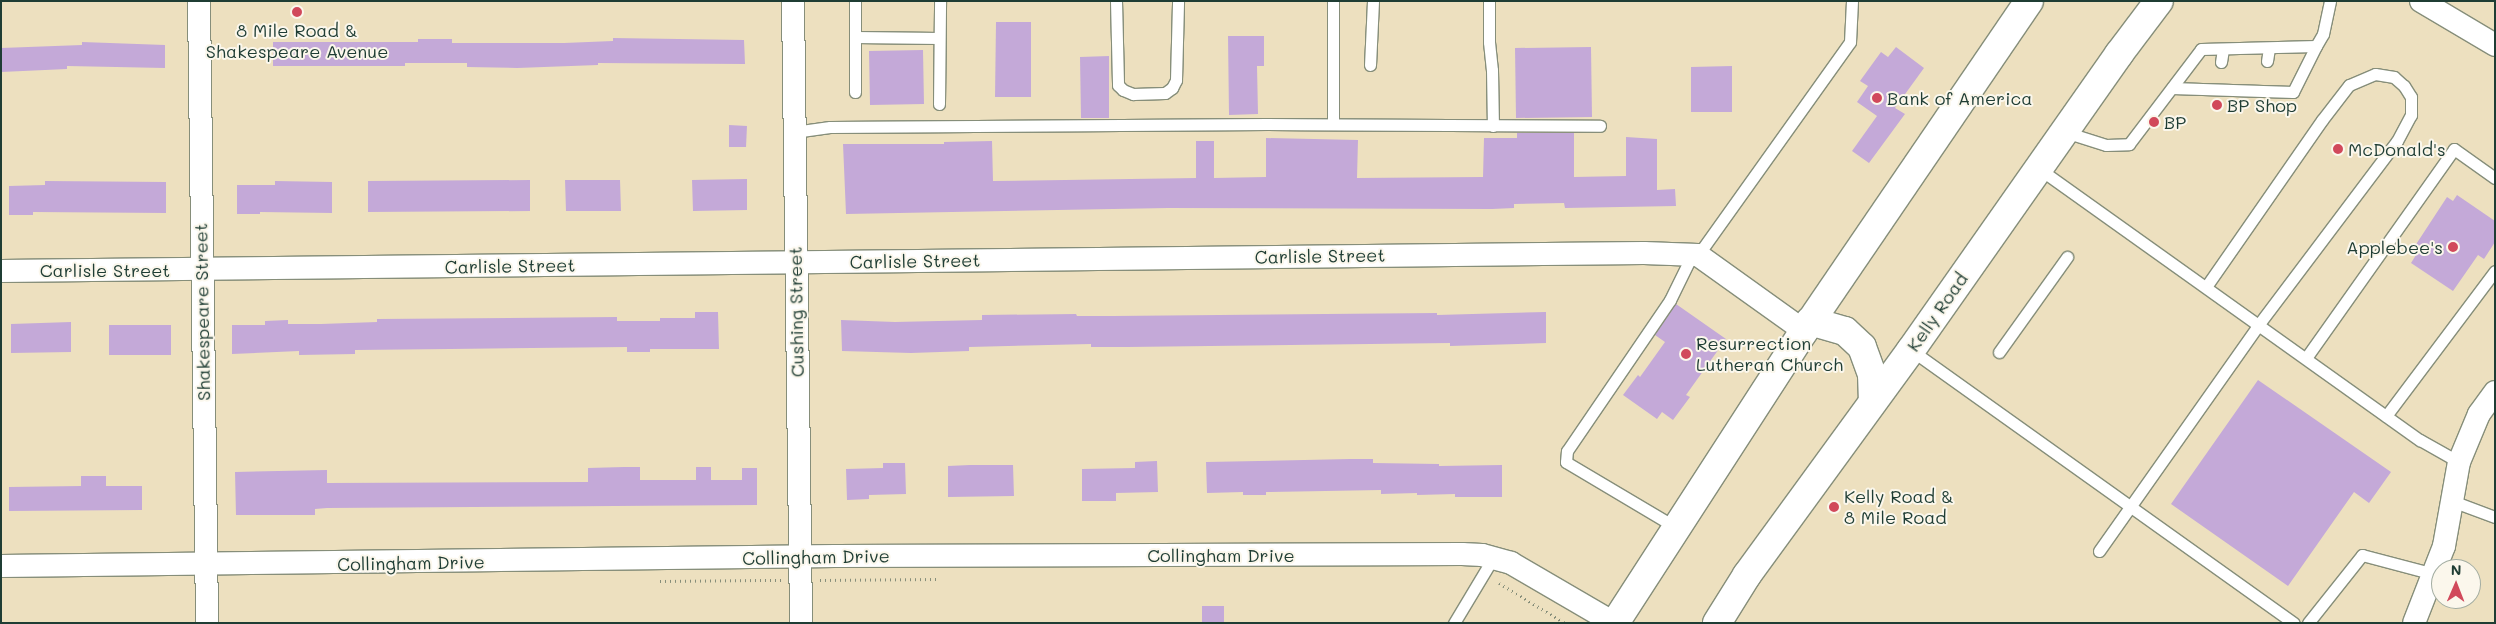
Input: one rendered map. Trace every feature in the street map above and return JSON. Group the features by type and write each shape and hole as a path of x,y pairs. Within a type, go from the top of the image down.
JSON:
{"street":[{"name":"Shakespeare Street","path":"199,1 207,623"},
{"name":"Cushing Street","path":"793,1 801,623"},
{"path":"1614,623 1807,326 2029,1"},
{"name":"Kelly Road","path":"1717,623 1747,575 1911,350 2038,168 2160,1"},
{"path":"2421,1 2495,45"},
{"name":"Carlisle Street","path":"1,271 1625,253 1695,255"},
{"path":"1695,255 1807,326 1845,331 1858,342 1867,358 1872,374 1873,401"},
{"path":"2439,559 2444,546 2459,462 2479,414 2495,392"},
{"name":"Collingham Drive","path":"1,566 206,566 800,557 1462,554 1482,555 1511,563 1614,623"},
{"path":"2414,623 2431,581"}],"lane":[{"path":"855,92 856,1"},
{"path":"939,104 940,1"},
{"path":"1116,1 1118,85 1123,90 1133,94 1165,93 1172,88 1176,80 1178,1"},
{"path":"1333,124 1334,1"},
{"path":"1370,65 1372,1"},
{"path":"1489,1 1488,42 1492,70 1493,126"},
{"path":"1677,528 1566,462 1567,451 1670,300 1695,255 1850,42 1852,1"},
{"path":"2172,88 2218,86 2264,88 2293,92 2323,34 2330,1"},
{"path":"855,37 940,38"},
{"path":"2064,132 2106,145 2129,144 2201,49 2316,46"},
{"path":"2244,60 2245,48"},
{"path":"2267,61 2269,48"},
{"path":"2221,62 2223,49"},
{"path":"2099,551 2259,324 2397,141 2411,115 2411,97 2404,86 2394,77 2374,74 2349,85 2322,120 2206,287"},
{"path":"794,132 830,127 1333,124 1600,126"},
{"path":"2306,358 2454,150 2495,178"},
{"path":"2038,168 2428,446 2459,462"},
{"path":"1999,352 2067,257"},
{"path":"2386,416 2495,271"},
{"path":"1911,350 2294,623"},
{"path":"2452,501 2495,518"},
{"path":"2308,623 2362,555 2431,573"},
{"path":"1454,623 1493,558"}],"building":[{"path":"996,22 1031,22 1031,97 995,97"},
{"path":"1228,36 1264,36 1264,66 1257,66 1258,114 1229,115"},
{"path":"613,38 744,40 745,64 598,63 598,65 517,68 467,67 467,63 405,63 405,66 273,66 273,42 418,42 418,39 452,39 452,43 564,43 613,41"},
{"path":"82,42 165,45 165,68 67,66 67,69 1,72 1,48 82,45"},
{"path":"1591,47 1592,117 1516,118 1515,48"},
{"path":"1896,47 1924,68 1895,108 1905,114 1869,163 1852,151 1877,116 1857,102 1868,86 1860,81 1881,52 1888,57"},
{"path":"923,50 924,104 870,105 869,51"},
{"path":"1109,56 1109,118 1081,118 1080,57"},
{"path":"1732,66 1732,112 1691,112 1691,67"},
{"path":"729,125 747,126 746,147 729,147"},
{"path":"1517,133 1574,133 1574,177 1626,176 1626,137 1657,139 1657,190 1675,189 1676,206 1565,208 1564,203 1514,204 1514,208 1492,209 1168,208 846,214 843,144 944,144 944,142 992,141 993,181 1196,178 1196,141 1214,141 1214,178 1266,177 1266,138 1358,140 1357,178 1483,177 1484,138 1517,138"},
{"path":"747,179 747,210 693,211 692,180"},
{"path":"530,180 530,211 368,212 368,181"},
{"path":"565,180 620,180 621,211 566,211"},
{"path":"45,181 166,182 166,213 33,212 33,215 9,215 9,186 45,185"},
{"path":"275,181 332,182 332,213 260,212 260,214 237,214 237,185 275,185"},
{"name":"Applebee's","path":"2457,195 2495,221 2495,242 2484,259 2478,255 2453,291 2411,263 2416,255 2411,252 2447,197 2453,201"},
{"name":"Resurrection Lutheran Church","path":"1676,304 1726,339 1686,395 1690,397 1673,420 1662,412 1657,419 1623,395 1638,375 1640,377 1665,342 1655,335"},
{"path":"695,312 718,312 719,349 650,349 650,352 627,352 627,347 355,350 355,354 299,355 299,351 232,354 232,325 265,325 265,321 288,320 288,324 321,324 377,322 377,319 617,317 617,321 660,321 660,318 695,318"},
{"path":"1546,312 1546,343 1450,346 1450,343 1127,347 1091,347 1091,344 969,347 969,351 911,353 842,351 841,320 895,322 982,320 982,315 1076,314 1077,316 1113,316 1437,313 1437,315"},
{"path":"71,322 71,352 11,353 11,324"},
{"path":"109,325 171,325 171,355 109,355"},
{"path":"2258,380 2391,472 2369,503 2354,492 2288,586 2171,504"},
{"path":"1373,459 1373,463 1439,464 1439,466 1502,465 1502,497 1455,497 1455,494 1417,495 1417,493 1381,494 1381,490 1266,492 1266,495 1243,495 1243,492 1207,493 1206,462"},
{"path":"1157,461 1158,492 1116,493 1116,501 1082,501 1082,469 1135,468 1135,462"},
{"path":"883,463 905,463 906,494 869,495 869,499 847,500 846,469 883,468"},
{"path":"1013,465 1014,496 948,497 948,466"},
{"path":"640,467 640,480 696,480 696,467 711,467 711,480 742,480 742,468 757,468 757,505 327,508 315,509 315,515 236,515 235,472 327,470 327,483 588,482 588,468"},
{"path":"81,476 106,476 106,486 142,486 142,510 9,511 9,487 81,486"},
{"path":"1202,606 1224,606 1224,623 1202,623"}],"place":[{"name":"8 Mile Road & Shakespeare Avenue","path":"297,12"},
{"name":"Bank of America","path":"1877,98"},
{"name":"BP Shop","path":"2217,105"},
{"name":"BP","path":"2154,122"},
{"name":"McDonald's","path":"2338,149"},
{"name":"Applebee's","path":"2453,247"},
{"name":"Resurrection Lutheran Church","path":"1686,354"},
{"name":"Kelly Road & 8 Mile Road","path":"1834,507"}]}
